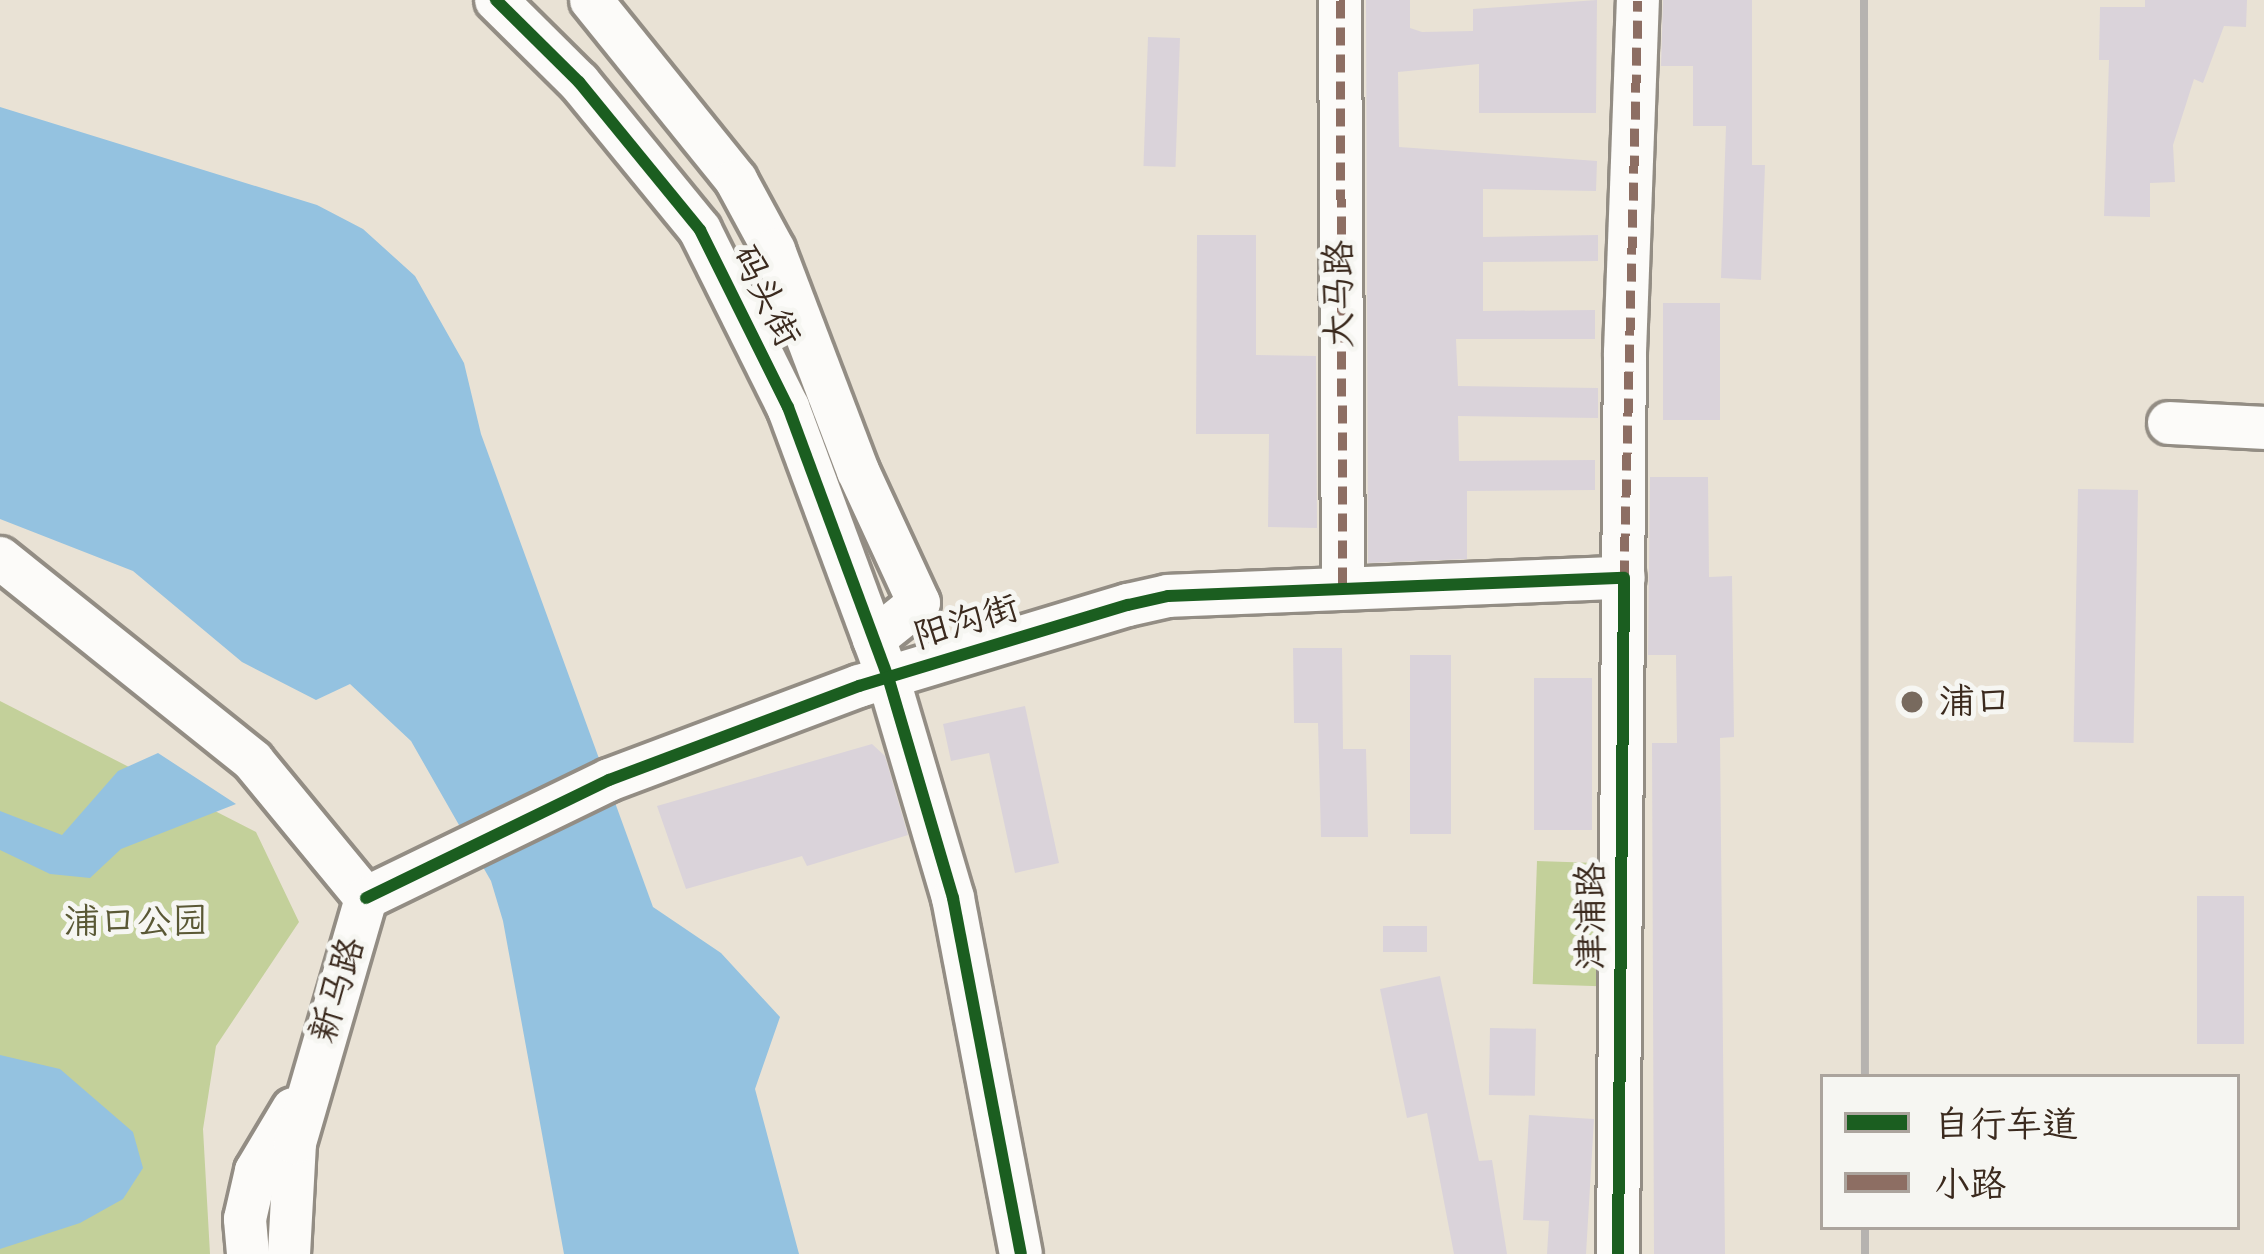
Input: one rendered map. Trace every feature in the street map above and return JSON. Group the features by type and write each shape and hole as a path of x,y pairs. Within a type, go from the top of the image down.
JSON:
{"street":[{"name":"码头街","path":"496,0 579,82 700,230 788,407 881,658 953,898 1021,1254"},
{"path":"591,0 736,180 774,250 858,471 920,603 881,658"},
{"name":"大马路","path":"1340,0 1342,588"},
{"name":"津浦路","path":"1618,1254 1624,578 1637,0"},
{"path":"2169,423 2264,428"},
{"path":"0,558 253,761 366,898"},
{"name":"阳沟街","path":"366,898 609,780 881,658 1168,596 1624,578"},
{"name":"新马路","path":"289,1254 295,1143 366,898"},
{"name":"新马路","path":"248,1254 245,1219 256,1172 309,1082"}],"green space":[{"name":"浦口公园","path":"0,701 256,832 299,922 216,1046 203,1129 210,1254 0,1254"},
{"path":"1537,861 1604,863 1600,986 1533,984"}],"water":[{"path":"0,107 317,205 363,229 415,276 464,363 481,434 653,907 721,953 780,1017 755,1089 799,1254 564,1254 503,921 491,881 411,741 350,684 316,700 242,662 133,571 0,519"},
{"path":"158,753 236,804 121,849 90,878 50,874 0,850 0,811 62,835 118,771"},
{"path":"0,1055 60,1069 133,1132 143,1168 123,1199 80,1223 0,1249"}],"building":[{"path":"1366,0 1410,0 1410,28 1422,32 1473,31 1473,9 1597,0 1596,113 1479,113 1479,64 1398,72 1399,147 1597,161 1596,191 1483,189 1483,237 1598,235 1598,261 1483,262 1483,311 1595,310 1595,339 1456,339 1458,386 1598,388 1598,418 1458,416 1459,461 1595,460 1595,490 1467,491 1467,559 1368,563"},
{"path":"1663,0 1752,0 1752,165 1765,165 1761,280 1721,278 1726,126 1693,126 1693,66 1661,66"},
{"path":"2145,0 2247,0 2246,27 2224,26 2203,83 2194,79 2173,145 2175,182 2150,183 2150,217 2104,216 2109,60 2099,60 2100,7 2145,7"},
{"path":"1148,37 1180,38 1175,167 1143,166"},
{"path":"1197,235 1256,235 1256,355 1316,356 1317,528 1268,527 1269,434 1196,434"},
{"path":"1663,303 1720,303 1720,420 1663,420"},
{"path":"1650,477 1708,477 1709,577 1732,576 1734,737 1720,738 1725,1254 1654,1254 1652,743 1677,743 1676,655 1648,655"},
{"path":"2078,489 2138,490 2134,743 2074,742"},
{"path":"1293,648 1342,648 1343,749 1366,749 1368,837 1321,837 1318,723 1294,723"},
{"path":"1410,655 1451,655 1451,834 1410,834"},
{"path":"1534,678 1592,678 1592,830 1534,830"},
{"path":"1025,706 1059,863 1015,873 989,753 951,761 943,724"},
{"path":"872,744 885,756 908,835 807,866 802,856 686,889 657,806"},
{"path":"2197,896 2244,896 2244,1044 2197,1044"},
{"path":"1383,926 1427,926 1427,952 1383,952"},
{"path":"1440,976 1479,1161 1492,1160 1507,1254 1454,1254 1427,1113 1407,1118 1380,989"},
{"path":"1490,1028 1536,1029 1535,1096 1489,1095"},
{"path":"1529,1115 1594,1119 1586,1254 1547,1254 1549,1221 1523,1220"}],"railway":[{"path":"1864,0 1865,1074"},
{"path":"1865,1230 1865,1254"}],"marked path":[{"path":"1340,0 1343,588"},
{"path":"1624,578 1638,0"}],"cycle path":[{"path":"496,0 579,82 700,230 788,407 888,677 953,898 1021,1254"},
{"path":"366,898 609,780 859,686 1128,605 1168,596 1624,578 1618,1254"}],"place":[{"name":"浦口","path":"1912,702"}]}
